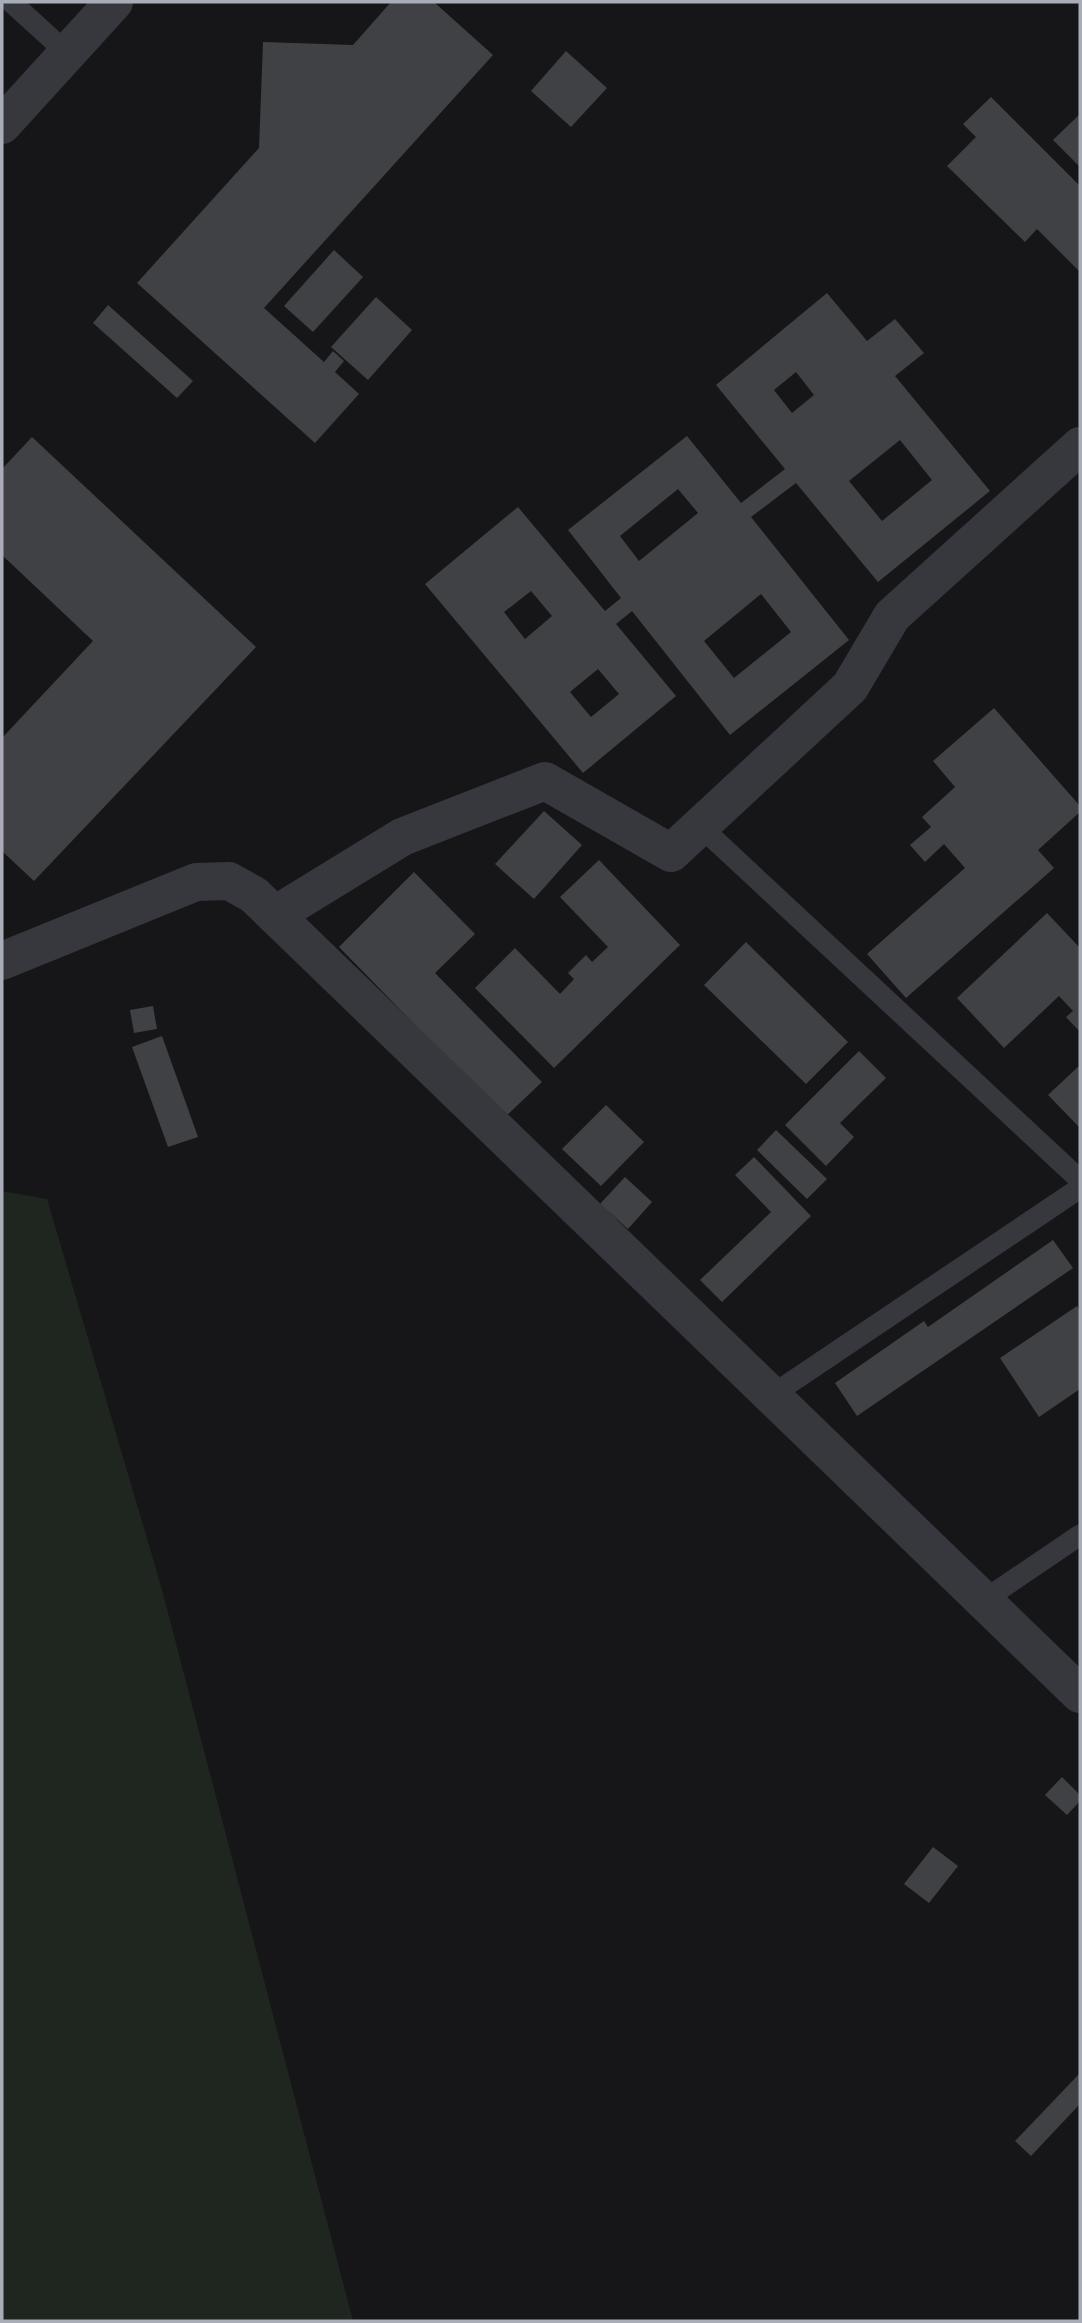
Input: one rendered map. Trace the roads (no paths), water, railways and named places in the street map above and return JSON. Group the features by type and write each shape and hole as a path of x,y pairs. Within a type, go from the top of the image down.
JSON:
{"street":[{"path":"2,125 114,2"},
{"path":"275,915 402,837 545,781 671,853 850,687 892,616 1080,446"},
{"path":"2,961 196,883 229,881 254,895 1080,1693"}],"lane":[{"path":"11,2 67,53"},
{"path":"701,827 1080,1180"},
{"path":"772,1395 1080,1188"},
{"path":"984,1600 1080,1535"}]}
